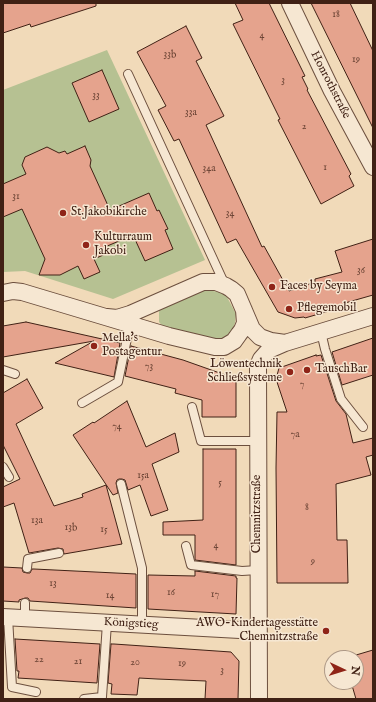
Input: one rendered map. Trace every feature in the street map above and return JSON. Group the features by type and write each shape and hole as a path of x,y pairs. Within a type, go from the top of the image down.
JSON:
{"street":[{"name":"Honrothstraße","path":"290,3 332,91 373,167"},
{"path":"107,317 117,318 130,314 203,282 216,282 226,286 237,294 252,329 260,337 266,340 285,343"},
{"path":"3,292 22,292 215,347 224,347 234,341 245,323 244,308"},
{"name":"Chemnitzstraße","path":"259,699 258,366 261,359 269,350 285,343 373,316"},
{"name":"Königstieg","path":"5,617 25,610 107,623 258,631"}],"lane":[{"path":"128,74 226,286"},
{"path":"82,403 118,382 130,324"},
{"path":"321,332 341,399 363,427"},
{"path":"3,370 15,374"},
{"path":"192,407 200,441 258,441"},
{"path":"3,467 8,477"},
{"path":"121,484 142,568 142,624"},
{"path":"186,546 191,565 242,572 258,570"},
{"path":"27,568 28,559 58,553"},
{"path":"5,617 12,687 36,692"},
{"path":"84,699 102,697 107,623"}],"green space":[{"path":"107,50 205,260 113,299 25,271 3,272 3,90"},
{"path":"203,290 222,292 227,297 236,314 232,331 225,339 216,341 166,330 159,322 159,311 167,304"}],"building":[{"path":"3,3 96,3 96,6 31,27 30,24 3,33"},
{"path":"235,3 269,3 305,76 302,77 308,89 307,90 351,174 349,176 354,186 321,204 278,120 280,119 233,24 243,20"},
{"path":"311,3 350,3 373,51 373,128"},
{"path":"186,26 202,58 196,61 224,116 206,125 262,247 264,246 289,291 315,282 315,279 342,272 335,251 373,239 373,295 345,303 346,306 305,318 295,318 278,312 236,239 227,243 179,139 174,141 158,110 166,106 137,52"},
{"path":"102,70 119,109 89,122 72,83"},
{"name":"St.Jakobikirche","path":"85,146 91,160 90,166 110,210 149,193 157,211 159,210 168,229 165,230 173,249 145,261 133,235 105,247 108,253 94,259 100,272 84,279 78,266 60,275 39,275 45,259 22,209 3,217 3,184 26,174 22,165 25,157 47,147 59,153 65,151 67,154"},
{"path":"26,322 120,343 114,377 55,363 94,341 3,357 3,326"},
{"path":"373,338 373,375 342,385 332,352"},
{"path":"131,346 183,360 231,377 236,382 236,417 202,417 202,400 175,393 176,389 125,376"},
{"path":"316,355 321,355 336,401 346,414 353,443 373,438 373,455 366,457 371,475 336,484 337,540 347,540 348,583 277,583 277,412 287,412 276,379 279,368"},
{"path":"27,379 43,408 16,424 54,506 83,497 82,494 106,485 122,544 64,554 63,549 58,548 29,553 14,503 3,507 3,487 20,479 3,445 3,393"},
{"path":"127,401 146,447 175,433 179,452 152,464 168,510 151,516 140,485 128,490 125,480 119,479 116,483 118,493 113,495 73,435"},
{"path":"203,449 236,449 236,565 195,560 195,535 163,535 163,522 203,520"},
{"path":"3,567 22,568 23,572 27,573 30,573 32,569 34,569 136,574 136,608 30,601 28,598 19,600 19,602 3,601"},
{"path":"195,571 236,576 236,614 148,609 148,575 195,576"},
{"path":"15,639 100,644 97,683 18,678 19,671 17,671"},
{"path":"111,644 231,652 239,661 238,699 205,699 206,681 139,678 137,695 111,694 112,684 108,683"},
{"path":"373,650 373,699 356,699 353,690 364,690 364,653"}],"place":[{"name":"St.Jakobikirche","path":"63,213"},
{"name":"Kulturraum Jakobi","path":"86,245"},
{"name":"Faces by Seyma","path":"272,287"},
{"name":"Pflegemobil","path":"289,309"},
{"name":"Mella's Postagentur","path":"94,346"},
{"name":"TauschBar","path":"307,370"},
{"name":"Löwentechnik Schließsysteme","path":"290,372"},
{"name":"AWO-Kindertagesstätte Chemnitzstraße","path":"326,631"}]}
